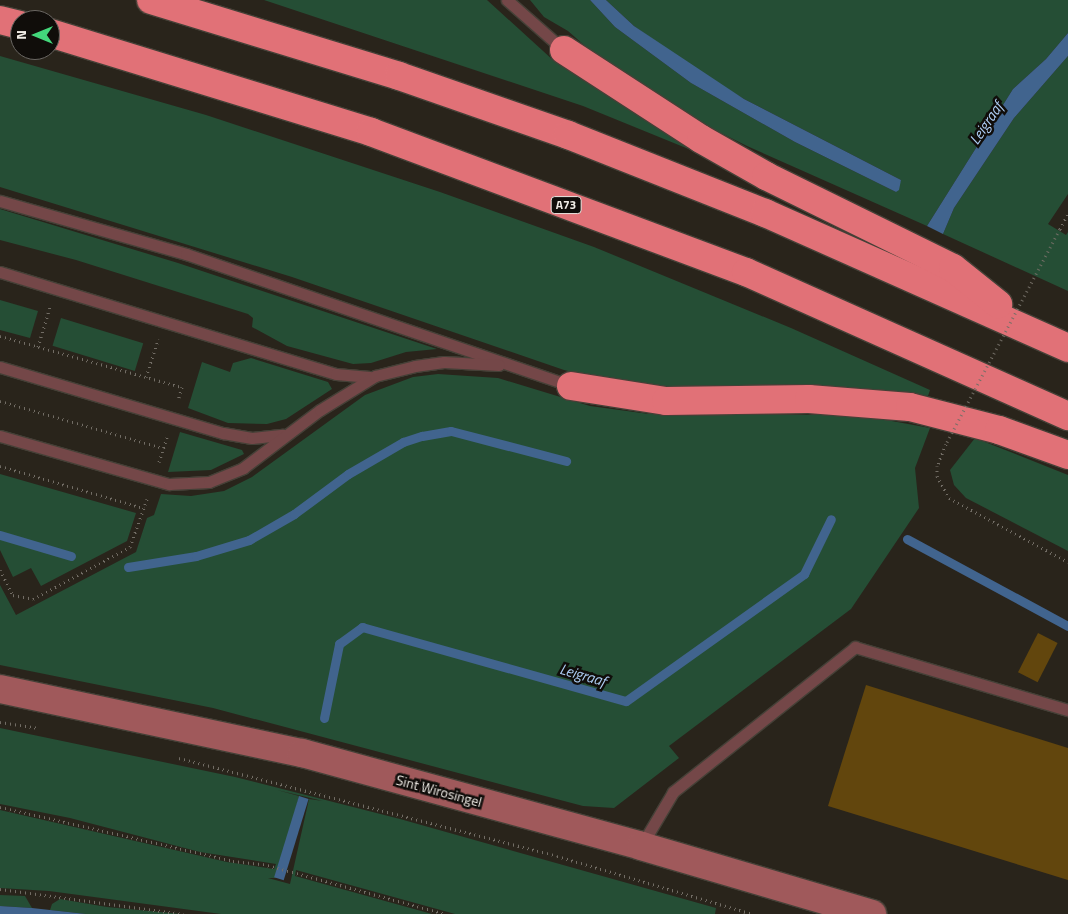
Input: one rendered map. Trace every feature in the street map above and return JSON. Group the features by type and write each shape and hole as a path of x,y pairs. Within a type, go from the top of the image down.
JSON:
{"highway":[{"path":"151,0 399,76 568,135 765,212 1026,327 1068,348"},
{"name":"A73","path":"60,36 371,132 746,272 1068,416"},
{"path":"564,50 701,140 766,176 953,268 1026,327"},
{"path":"571,386 666,402 809,400 910,407 1000,430 1068,455"}],"main road":[{"name":"Sint Wirosingel","path":"0,689 302,753 641,846 872,914"}],"lane":[{"path":"507,0 564,50"},
{"path":"0,201 186,254 571,386"},
{"path":"0,272 336,374 375,376"},
{"path":"0,436 169,484 209,482 243,468 340,396 375,376 415,366 444,362 520,369"},
{"path":"0,367 230,435 263,438 288,434"},
{"path":"641,846 673,792 855,647 1068,710"}],"path":[{"path":"1068,213 947,442 937,466 937,476 948,498 1068,562"},
{"path":"38,347 55,289"},
{"path":"146,377 163,321"},
{"path":"0,402 163,448"},
{"path":"0,466 144,508"},
{"path":"0,722 47,730"},
{"path":"175,757 529,848 753,914"},
{"path":"0,807 233,862 275,867 446,914"},
{"path":"0,889 183,914"}],"green space":[{"path":"264,0 487,0 554,61 654,123 691,150 583,106"},
{"path":"530,0 590,0 615,27 691,83 795,142 896,192 901,180 744,99 701,73 634,26 606,0 1068,0 1068,33 1046,59 1013,89 927,226 747,146 689,117 609,67 568,31 544,17"},
{"path":"0,56 206,115 440,192 594,247 791,328 930,390 928,396 834,386 683,390 610,381 564,370 292,277 0,187"},
{"path":"1068,56 1068,194 1048,224 1066,235 1068,232 1068,291 943,234 954,208 1014,118"},
{"path":"0,209 178,263 437,349 406,352 371,363 353,364 287,346 252,327 253,318 248,314 76,260 0,240"},
{"path":"0,300 38,311 30,338 0,330"},
{"path":"61,318 143,343 135,371 53,346"},
{"path":"251,358 328,382 332,389 286,419 267,424 228,423 188,408 202,362 230,372 233,363"},
{"path":"438,374 498,378 590,406 649,414 859,415 930,428 915,468 919,508 851,609 669,746 679,758 614,808 583,806 213,708 0,665 0,585 16,615 136,552 147,518 154,515 161,494 191,496 224,491 252,477 365,395 413,377"},
{"path":"180,432 242,450 244,454 211,470 168,472"},
{"path":"975,438 1068,475 1068,551 966,498 954,485 950,470"},
{"path":"0,474 136,513 127,541 41,586 31,568 13,577 0,550"},
{"path":"0,728 235,777 400,819 716,908 715,914 455,914 296,870 295,876 432,914 221,914 49,891 0,888 0,810 227,862 274,869 276,864 200,852 70,818 0,804","holes":["277,790 323,801 309,799 290,884 268,878 278,878 299,796"]},
{"path":"0,895 25,896 32,908 0,906"},
{"path":"60,899 107,907 181,914 86,914 50,910 52,904"}],"water":[{"path":"590,0 606,0 634,26 744,99 901,180 899,190 896,192 795,142 691,83 615,27"},
{"path":"1068,33 1068,56 1014,118 954,208 943,234 927,226 1013,89 1046,59"},
{"path":"299,796 309,799 284,880 274,877"},
{"path":"0,906 32,908 86,914 0,914"}],"building":[{"path":"1038,633 1058,643 1038,682 1018,672"},
{"path":"866,685 1068,748 1068,880 828,806"}],"waterway":[{"path":"128,567 196,556 249,540 294,514 348,474 403,442 422,436 451,431 566,461"},
{"name":"Leigraaf","path":"324,718 339,644 362,627 626,701 804,574 831,519"},
{"path":"0,535 71,556"},
{"path":"907,539 1068,626"}]}
